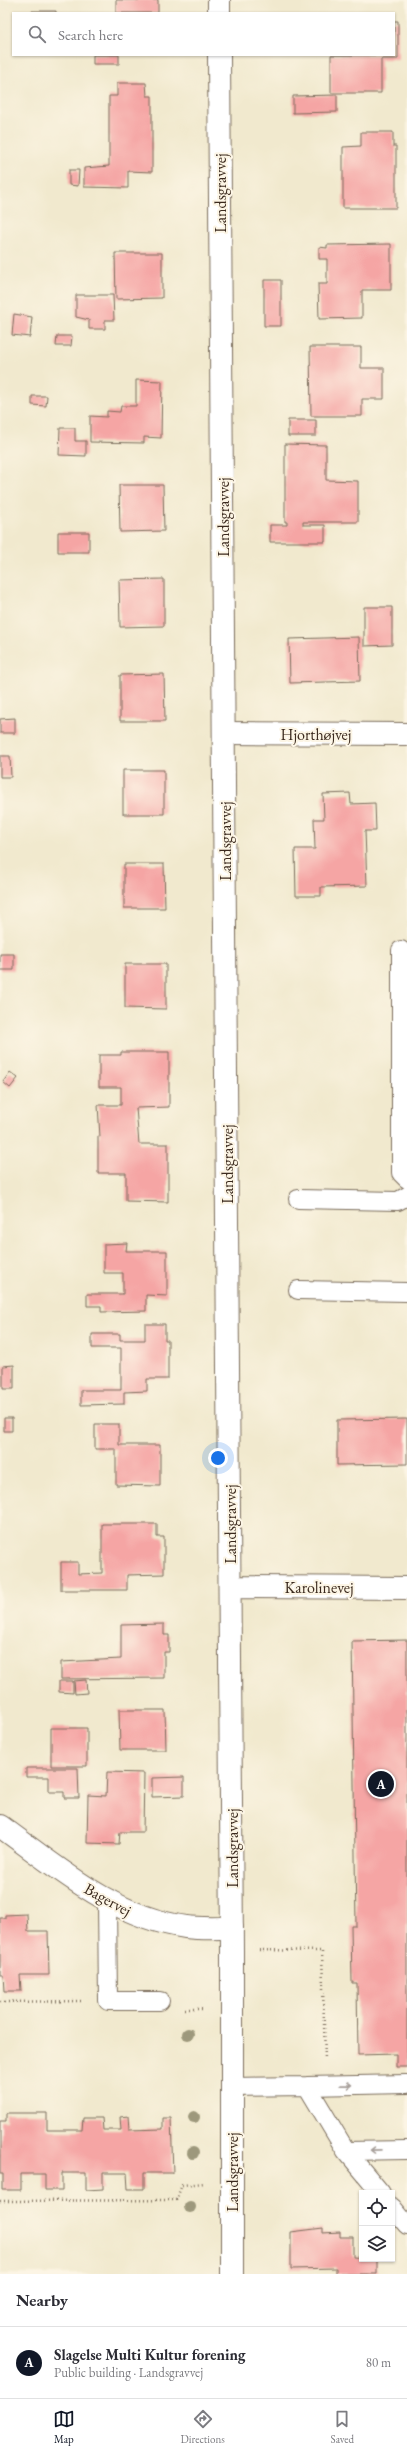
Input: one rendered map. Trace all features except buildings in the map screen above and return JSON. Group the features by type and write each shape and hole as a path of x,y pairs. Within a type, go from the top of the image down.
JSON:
{"street":[{"path":"219,0 219,12"},
{"name":"Landsgravvej","path":"219,56 232,1928 232,2274"},
{"name":"Hjorthøjvej","path":"224,733 407,734"},
{"name":"Karolinevej","path":"230,1587 407,1588"},
{"name":"Bagervej","path":"0,1826 95,1894 135,1914 160,1922 187,1927 232,1928"}],"lane":[{"path":"401,950 401,1173 407,1179"},
{"path":"298,1199 398,1201 407,1196"},
{"path":"298,1290 407,1292"},
{"path":"107,1900 108,2001 160,2001"},
{"path":"232,2087 407,2084"},
{"path":"307,2086 346,2151 378,2190"},
{"path":"346,2151 407,2150"},
{"path":"395,2211 407,2225"}],"path":[{"path":"232,1950 322,1951 325,2086"},
{"path":"0,2002 108,2001"},
{"path":"160,2001 178,2009 232,2010"},
{"path":"0,2201 176,2200 182,2185 232,2180"}],"place":[{"name":"Slagelse Multi Kultur forening","path":"381,1784"}]}
